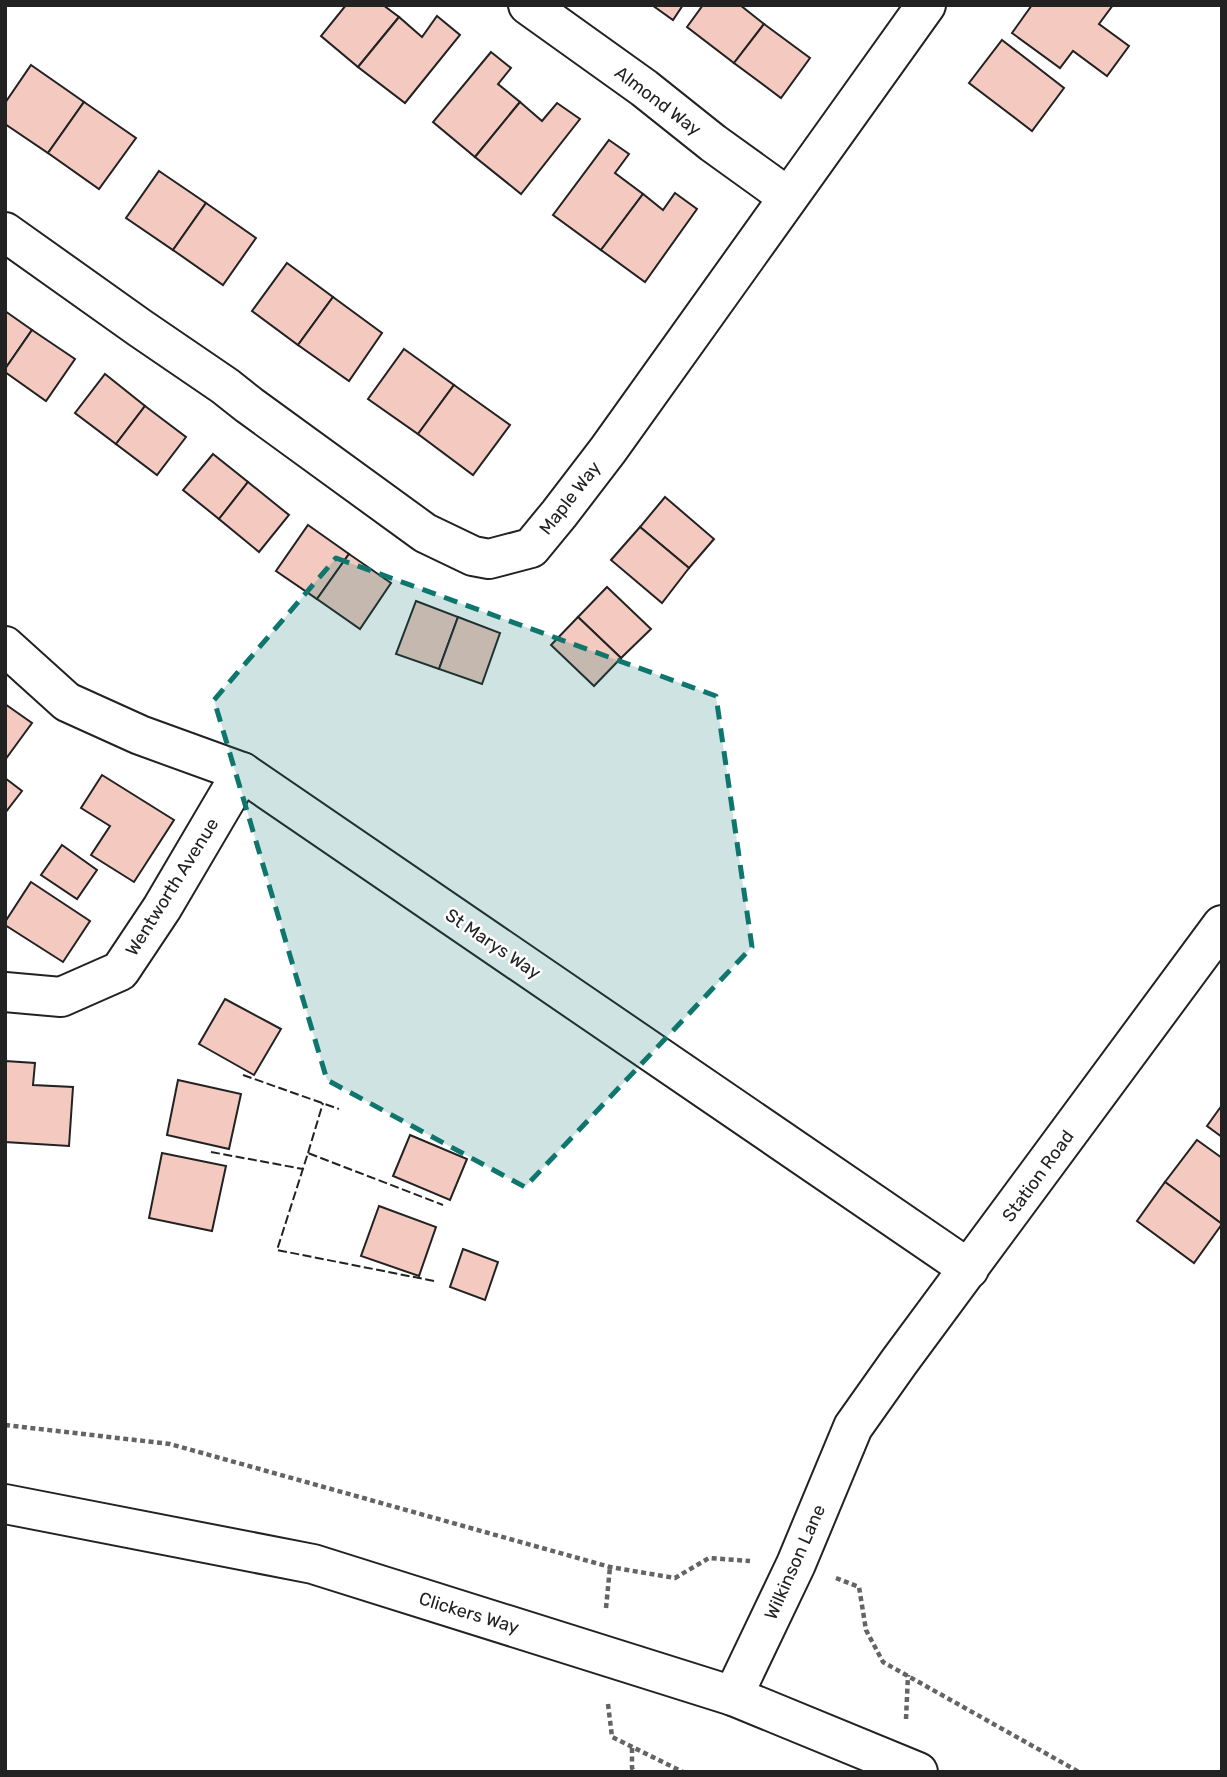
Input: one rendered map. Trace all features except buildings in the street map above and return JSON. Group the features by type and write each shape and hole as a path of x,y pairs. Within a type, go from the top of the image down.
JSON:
{"street":[{"name":"Almond Way","path":"528,5 644,88 713,143 788,197"},
{"name":"Maple Way","path":"5,232 225,386 425,533 472,556 489,559 531,548 559,514 608,450 926,5"},
{"name":"St Marys Way","path":"5,646 67,702 140,735 242,772 969,1269"},
{"name":"Wentworth Avenue","path":"5,992 61,997 120,971 162,908 242,772"},
{"name":"Station Road","path":"853,1427 1222,925"},
{"name":"Wilkinson Lane","path":"733,1696 796,1564 853,1427"},
{"name":"Clickers Way","path":"5,1504 313,1564 733,1696 918,1772"}],"path":[{"path":"5,1425 170,1444 610,1567 675,1578 709,1558 796,1564 859,1587 866,1630 883,1662 1079,1772"},
{"path":"612,1737 683,1772"},
{"path":"632,1748 632,1768 635,1772"}],"highlighted area":[{"path":"336,558 716,696 752,947 525,1187 327,1080 214,700"}],"fence":[{"path":"243,1075 339,1109"},
{"path":"308,1153 323,1103"},
{"path":"211,1152 303,1169"},
{"path":"434,1281 277,1250 308,1153 443,1205"}]}
